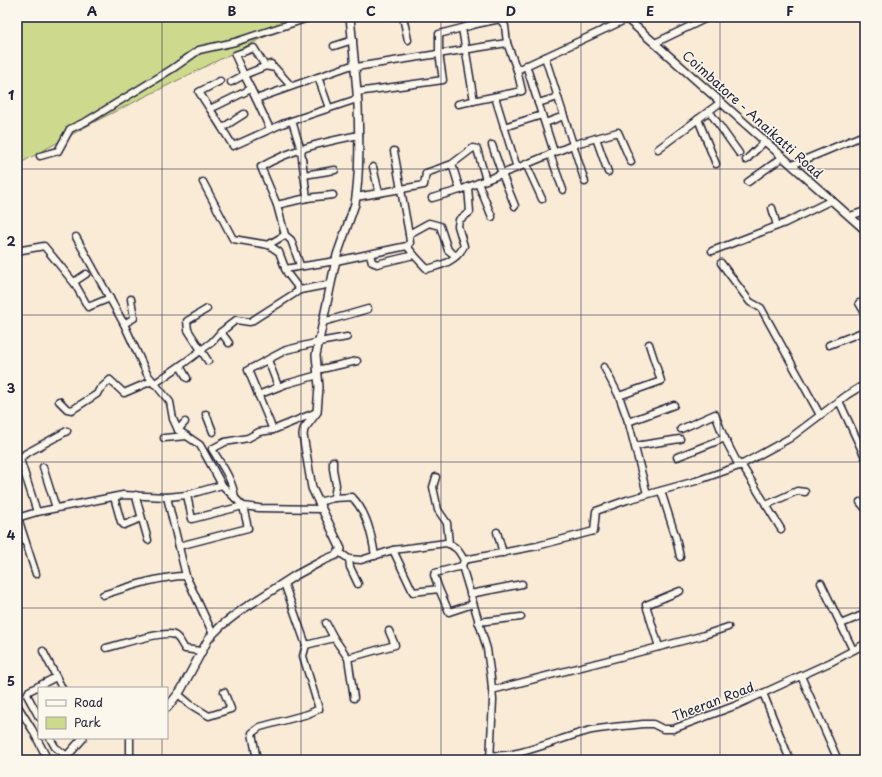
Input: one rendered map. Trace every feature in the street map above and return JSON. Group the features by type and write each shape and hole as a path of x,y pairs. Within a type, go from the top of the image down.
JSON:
{"main road":[{"path":"168,707 178,694 201,651 213,634 243,608 296,575 339,552 340,547 312,488 303,435 304,429 316,412 319,387 316,355 318,342 336,260 356,197 359,163 359,135 356,65 350,17"},
{"name":"Coimbatore - Anaikatti Road","path":"626,18 865,230"},
{"path":"66,758 82,739"}],"street":[{"path":"40,156 58,151 70,129 87,121 172,69 199,50 235,42 311,17"},
{"path":"403,17 408,40"},
{"path":"474,17 476,24"},
{"path":"655,43 701,19 709,17"},
{"path":"517,70 626,18"},
{"path":"220,81 199,92 233,146 270,129 329,108 357,96 443,80 439,53 440,34 500,19 505,26 507,43 517,70 522,91 458,104"},
{"path":"462,28 474,101"},
{"path":"334,46 352,40"},
{"path":"256,99 318,76 356,65 507,43"},
{"path":"270,129 235,55 254,48 268,65 275,68 291,86"},
{"path":"545,57 585,182"},
{"path":"231,82 268,65"},
{"path":"526,65 563,190"},
{"path":"318,76 329,108"},
{"path":"210,109 251,89"},
{"path":"495,96 517,168"},
{"path":"538,103 558,97"},
{"path":"658,149 721,102"},
{"path":"709,111 739,153"},
{"path":"222,128 244,114"},
{"path":"504,127 542,116"},
{"path":"544,123 564,116"},
{"path":"698,119 716,164"},
{"path":"292,121 301,150 307,198"},
{"path":"432,198 460,190 502,174 573,144 618,132 631,162"},
{"path":"300,265 291,240 285,235 277,205 261,166 275,159 321,142 359,135"},
{"path":"792,165 864,135"},
{"path":"596,138 608,172"},
{"path":"746,160 765,141"},
{"path":"492,145 515,206"},
{"path":"356,197 424,185 426,173 452,164 473,148 477,149 486,180"},
{"path":"285,268 370,254 407,246 410,243 402,189 394,151"},
{"path":"748,182 783,157"},
{"path":"452,164 460,190"},
{"path":"526,164 542,199"},
{"path":"373,167 379,193"},
{"path":"304,175 335,170"},
{"path":"203,182 233,239 268,245 279,252 287,273 300,290"},
{"path":"478,183 492,217"},
{"path":"407,246 427,269 445,264 461,252 464,246 458,226 459,220 470,212 468,187"},
{"path":"277,205 307,198 333,195"},
{"path":"712,251 777,226 832,200"},
{"path":"772,208 777,226"},
{"path":"850,216 865,211"},
{"path":"409,234 429,224 440,226 448,250 456,256"},
{"path":"268,245 285,235"},
{"path":"76,237 124,324 147,374 170,402 173,418 178,430 200,445 222,485 243,506 248,528 179,546"},
{"path":"22,250 44,246 74,282 88,308 110,298"},
{"path":"370,254 372,262 377,264 414,255"},
{"path":"721,263 750,302 761,308 820,415"},
{"path":"74,282 86,274"},
{"path":"59,401 67,409 72,410 97,394 99,390 110,380 124,392 153,382 180,366 212,342 221,332 236,320 250,322 300,290 331,284"},
{"path":"124,324 134,318 131,299"},
{"path":"859,303 865,313"},
{"path":"207,309 186,321 188,330 208,361"},
{"path":"323,322 368,309"},
{"path":"221,332 229,343"},
{"path":"829,345 865,332"},
{"path":"272,430 248,370 286,350 318,342 348,337"},
{"path":"619,396 661,381 648,344"},
{"path":"268,360 278,386"},
{"path":"258,395 278,386 318,372 357,361"},
{"path":"180,366 188,378"},
{"path":"604,367 619,396 628,422 648,494"},
{"path":"473,604 449,612 439,589 434,575 435,573 463,563 503,552 536,546 594,530 596,511 648,494 696,481 740,465 790,438 839,401 865,384"},
{"path":"839,401 865,457"},
{"path":"628,422 674,405"},
{"path":"235,498 234,490 212,449 225,442 248,438 259,432 272,430 316,412"},
{"path":"206,414 213,432"},
{"path":"680,429 715,414 725,438 740,465 781,529"},
{"path":"178,430 185,422"},
{"path":"37,512 20,459 25,454 67,431"},
{"path":"164,438 187,436"},
{"path":"677,457 725,438"},
{"path":"635,446 680,439"},
{"path":"333,461 336,486 334,498"},
{"path":"43,468 56,508"},
{"path":"436,477 433,487 438,510 447,523 449,544"},
{"path":"36,574 17,517 123,495 166,497 187,495 222,485"},
{"path":"661,491 676,538 680,557"},
{"path":"766,505 790,493 797,491 804,492"},
{"path":"136,495 148,540"},
{"path":"187,495 192,519 243,506 260,508 320,505 334,498 352,497 357,502 372,535 375,556"},
{"path":"114,497 121,522 124,525 141,518"},
{"path":"166,497 186,576 213,634"},
{"path":"860,502 865,508"},
{"path":"497,532 503,552"},
{"path":"339,552 349,559 361,560 393,550 440,543 449,544 457,548 463,563 470,594 487,649 492,690 490,757"},
{"path":"393,550 413,592 439,589"},
{"path":"349,559 350,567 358,584"},
{"path":"103,595 126,587 172,576 186,576"},
{"path":"257,760 252,733 255,730 319,709 303,656 306,645 284,583"},
{"path":"821,583 853,650"},
{"path":"470,594 522,584"},
{"path":"659,647 646,605 680,591"},
{"path":"840,624 865,614"},
{"path":"478,622 521,617"},
{"path":"326,623 334,638 348,658 354,698"},
{"path":"492,690 701,636 728,627"},
{"path":"348,658 396,645 389,631"},
{"path":"106,648 170,633 176,635 185,649 201,651"},
{"path":"306,645 334,638"},
{"name":"Theeran Road","path":"490,757 527,750 568,736 593,730 653,724 663,729 673,729 737,705 831,662 865,644"},
{"path":"43,651 61,687"},
{"path":"801,676 838,760"},
{"path":"38,715 27,694 29,691 56,677"},
{"path":"178,694 191,705 209,716 231,709 224,692"},
{"path":"763,693 790,760"},
{"path":"17,705 32,728 48,760"},
{"path":"51,739 55,747 66,758"},
{"path":"130,739 130,760"}],"green space":[{"path":"17,17 305,17 98,120 17,165"}]}
